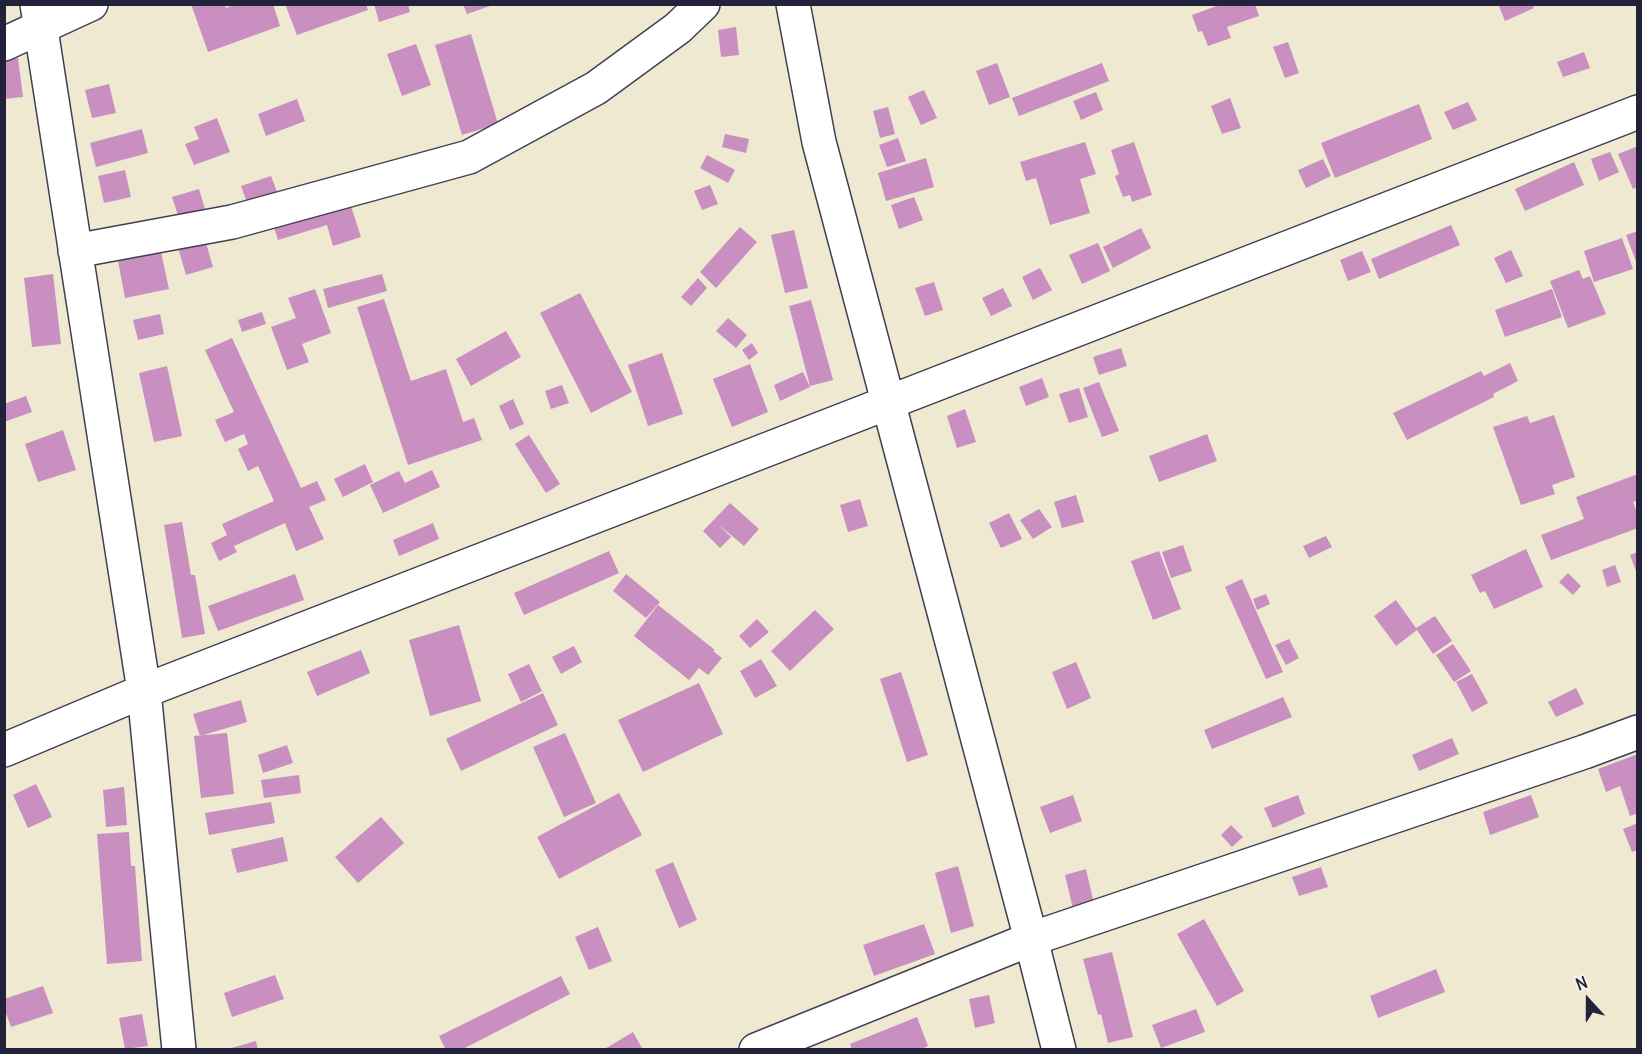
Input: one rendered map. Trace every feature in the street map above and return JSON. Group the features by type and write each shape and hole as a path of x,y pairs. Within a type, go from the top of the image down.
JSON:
{"street":[{"path":"4,44 39,16 91,4"},
{"path":"75,252 232,222 469,157 596,88 678,28 703,4"},
{"path":"793,4 819,142 1059,1050"},
{"path":"39,16 144,691 180,1050"},
{"path":"4,750 144,691 1638,112"},
{"path":"756,1050 1031,939 1638,732"}],"building":[{"path":"191,4 224,4 226,8 237,4 273,4 280,26 208,52"},
{"path":"285,4 366,4 368,10 297,35"},
{"path":"374,4 408,4 410,12 379,22"},
{"path":"463,4 493,4 493,5 467,14"},
{"path":"1222,4 1255,4 1259,16 1227,27 1231,38 1208,46 1202,31 1198,32 1192,15"},
{"path":"1498,4 1532,4 1534,8 1505,21"},
{"path":"736,27 739,55 721,57 718,30"},
{"path":"471,34 498,124 462,135 435,45"},
{"path":"1288,42 1299,73 1285,78 1273,47"},
{"path":"416,44 431,85 402,96 387,54"},
{"path":"1584,52 1590,68 1563,77 1557,62"},
{"path":"18,58 23,97 4,99 4,60"},
{"path":"997,63 1010,97 989,105 976,71"},
{"path":"1102,63 1109,81 1019,116 1012,98"},
{"path":"109,84 116,113 92,118 85,90"},
{"path":"924,90 937,118 921,125 908,97"},
{"path":"1096,92 1103,110 1081,120 1073,101"},
{"path":"1230,98 1241,128 1222,134 1211,106"},
{"path":"297,99 305,121 266,136 258,114"},
{"path":"1468,102 1477,120 1453,130 1444,112"},
{"path":"1419,104 1432,139 1335,178 1321,143"},
{"path":"888,107 895,134 880,138 873,111"},
{"path":"217,118 230,152 194,165 185,144 199,139 194,127"},
{"path":"142,129 148,153 96,167 90,143"},
{"path":"725,134 749,139 746,153 722,147"},
{"path":"898,138 906,161 887,167 879,145"},
{"path":"1085,142 1096,174 1080,179 1090,213 1050,225 1036,178 1026,181 1020,162"},
{"path":"1134,142 1152,195 1132,202 1130,195 1123,197 1115,176 1119,174 1111,150"},
{"path":"1638,146 1638,187 1633,189 1618,154"},
{"path":"1610,152 1619,172 1599,181 1591,159"},
{"path":"707,155 735,170 728,183 700,168"},
{"path":"926,158 934,187 886,201 878,173"},
{"path":"1323,159 1331,176 1306,188 1298,170"},
{"path":"1574,162 1584,185 1525,211 1515,189"},
{"path":"125,170 131,197 104,203 98,176"},
{"path":"271,176 279,197 249,208 241,186"},
{"path":"710,185 718,204 702,210 694,191"},
{"path":"199,189 207,216 181,224 172,197"},
{"path":"348,197 361,237 333,246 327,225 278,240 272,221"},
{"path":"914,197 923,220 899,229 891,205"},
{"path":"1451,225 1460,245 1379,279 1371,259"},
{"path":"740,227 757,242 716,288 700,272"},
{"path":"1141,228 1151,248 1113,268 1103,247"},
{"path":"794,230 808,288 785,293 771,235"},
{"path":"1638,231 1638,264 1637,264 1626,235"},
{"path":"204,236 213,267 186,275 177,244"},
{"path":"1622,238 1633,269 1594,282 1584,251"},
{"path":"1098,243 1110,271 1082,284 1069,255"},
{"path":"1511,250 1523,276 1506,283 1494,258"},
{"path":"1362,251 1371,272 1348,281 1340,260"},
{"path":"161,252 169,289 125,298 118,261"},
{"path":"1040,268 1052,290 1033,300 1022,277"},
{"path":"1579,270 1583,279 1590,276 1606,314 1568,328 1550,281"},
{"path":"53,274 61,344 32,347 24,278"},
{"path":"382,274 387,291 328,308 323,289"},
{"path":"698,278 707,288 691,306 681,297"},
{"path":"934,282 943,310 925,316 915,288"},
{"path":"1003,288 1012,306 991,316 982,298"},
{"path":"315,289 331,333 302,344 309,362 287,370 271,327 296,318 288,298"},
{"path":"1552,289 1562,317 1505,337 1495,310"},
{"path":"580,293 632,392 591,413 540,313"},
{"path":"384,299 411,381 446,369 463,422 474,418 482,440 408,465 357,307"},
{"path":"811,300 833,380 810,386 789,306"},
{"path":"262,312 266,324 242,332 238,320"},
{"path":"160,314 164,334 138,340 133,320"},
{"path":"728,318 747,335 736,348 716,331"},
{"path":"506,331 521,357 471,386 456,359"},
{"path":"232,338 301,488 317,481 326,500 309,507 324,539 296,551 285,523 234,546 237,552 219,561 211,543 227,535 222,524 274,501 258,466 248,471 238,449 248,444 244,434 225,442 215,420 234,412 205,350"},
{"path":"752,343 758,353 749,360 742,350"},
{"path":"1121,348 1127,366 1099,375 1093,357"},
{"path":"662,353 683,414 648,426 628,365"},
{"path":"1510,363 1518,381 1493,394 1494,397 1407,440 1393,413 1481,371 1484,376"},
{"path":"750,364 768,412 732,427 713,379"},
{"path":"167,366 182,436 154,442 139,373"},
{"path":"803,372 810,387 780,401 774,385"},
{"path":"1042,378 1049,397 1026,406 1019,387"},
{"path":"1099,382 1119,431 1102,437 1083,388"},
{"path":"562,385 569,403 551,409 545,391"},
{"path":"1079,388 1088,417 1069,423 1059,394"},
{"path":"26,396 32,412 4,422 4,404"},
{"path":"513,399 524,424 510,430 499,406"},
{"path":"965,409 976,442 957,448 947,416"},
{"path":"1554,415 1575,477 1552,485 1555,494 1521,505 1493,427 1527,416 1530,423"},
{"path":"63,430 76,470 38,482 25,444"},
{"path":"1207,434 1217,461 1159,482 1149,456"},
{"path":"529,435 560,484 546,493 515,444"},
{"path":"365,464 373,482 343,497 334,479"},
{"path":"432,470 440,487 383,513 370,485 399,471 405,483"},
{"path":"1638,474 1638,500 1633,502 1638,515 1638,528 1551,560 1541,535 1584,519 1576,497"},
{"path":"1076,495 1084,522 1062,528 1054,502"},
{"path":"860,499 868,526 848,532 840,505"},
{"path":"730,503 759,529 744,546 719,525 731,537 720,548 703,531"},
{"path":"1039,509 1052,527 1033,539 1020,520"},
{"path":"1009,513 1022,539 1001,548 989,523"},
{"path":"182,522 191,575 195,575 205,634 182,638 164,525"},
{"path":"433,523 439,539 399,556 393,540"},
{"path":"1326,536 1332,547 1309,558 1303,546"},
{"path":"1183,545 1192,571 1171,578 1162,552"},
{"path":"1526,549 1543,587 1494,609 1485,591 1480,593 1471,575"},
{"path":"609,551 619,573 524,615 514,593"},
{"path":"1159,551 1181,609 1153,620 1131,561"},
{"path":"1638,552 1638,574 1637,574 1630,555"},
{"path":"1615,565 1621,582 1607,587 1602,570"},
{"path":"1568,573 1581,586 1573,595 1559,582"},
{"path":"295,574 304,600 218,631 208,606"},
{"path":"626,574 660,602 646,618 613,591"},
{"path":"1242,579 1283,672 1266,679 1225,587"},
{"path":"1266,594 1270,604 1257,610 1253,599"},
{"path":"1396,600 1416,628 1435,616 1452,641 1433,654 1417,630 1396,646 1374,616"},
{"path":"658,605 722,658 708,675 699,668 689,680 634,636"},
{"path":"815,610 834,629 790,671 771,651"},
{"path":"757,619 769,632 750,648 739,636"},
{"path":"459,625 481,701 430,716 409,640"},
{"path":"1289,639 1299,658 1286,665 1275,645"},
{"path":"1453,644 1471,671 1454,682 1436,655"},
{"path":"574,646 582,662 561,674 552,657"},
{"path":"361,650 370,673 317,696 307,672"},
{"path":"761,659 777,686 755,698 740,671"},
{"path":"1076,662 1091,698 1067,709 1052,672"},
{"path":"529,664 542,691 521,702 508,674"},
{"path":"901,672 928,755 907,762 880,679"},
{"path":"1472,674 1488,703 1472,712 1456,682"},
{"path":"699,683 723,734 643,772 618,720"},
{"path":"1576,688 1584,704 1556,717 1548,702"},
{"path":"543,693 558,725 461,771 446,739"},
{"path":"1283,697 1292,717 1212,749 1204,730"},
{"path":"241,700 247,722 200,736 193,714"},
{"path":"227,733 234,794 201,798 194,736"},
{"path":"565,733 596,803 564,817 533,747"},
{"path":"1452,738 1459,754 1419,771 1412,755"},
{"path":"287,745 293,763 263,773 258,755"},
{"path":"1638,754 1638,813 1630,816 1620,786 1606,792 1598,769"},
{"path":"299,775 301,793 264,798 261,780"},
{"path":"36,784 52,817 28,828 13,795"},
{"path":"124,787 127,825 106,827 103,790"},
{"path":"619,793 642,835 559,879 537,837"},
{"path":"1073,795 1082,821 1050,833 1040,807"},
{"path":"1298,795 1305,814 1273,828 1264,808"},
{"path":"1531,795 1539,817 1490,835 1483,812"},
{"path":"271,802 275,823 209,835 205,813"},
{"path":"381,817 404,843 358,883 335,857"},
{"path":"1638,823 1638,850 1632,852 1623,829"},
{"path":"1231,825 1243,837 1232,847 1221,835"},
{"path":"129,832 131,866 135,866 142,961 107,964 97,834"},
{"path":"283,837 288,861 237,873 231,849"},
{"path":"673,862 697,920 679,928 655,870"},
{"path":"958,866 974,926 951,933 935,873"},
{"path":"1321,867 1328,887 1299,896 1292,877"},
{"path":"1086,869 1094,904 1073,909 1065,875"},
{"path":"1204,919 1244,991 1217,1006 1177,934"},
{"path":"924,924 935,954 874,976 863,945"},
{"path":"598,927 612,961 589,970 575,937"},
{"path":"1112,952 1133,1037 1108,1043 1083,959"},
{"path":"1436,969 1445,992 1378,1018 1370,996"},
{"path":"275,975 284,999 232,1017 224,993"},
{"path":"561,976 570,994 461,1050 446,1050 439,1036"},
{"path":"43,986 53,1013 11,1027 4,1008 4,999"},
{"path":"989,995 995,1023 975,1028 969,999"},
{"path":"1196,1009 1205,1032 1161,1048 1152,1025"},
{"path":"142,1014 148,1046 125,1049 119,1018"},
{"path":"917,1017 928,1046 919,1050 852,1050 850,1044"},
{"path":"633,1032 643,1050 603,1050"},
{"path":"256,1041 258,1050 228,1050 228,1049"}]}
